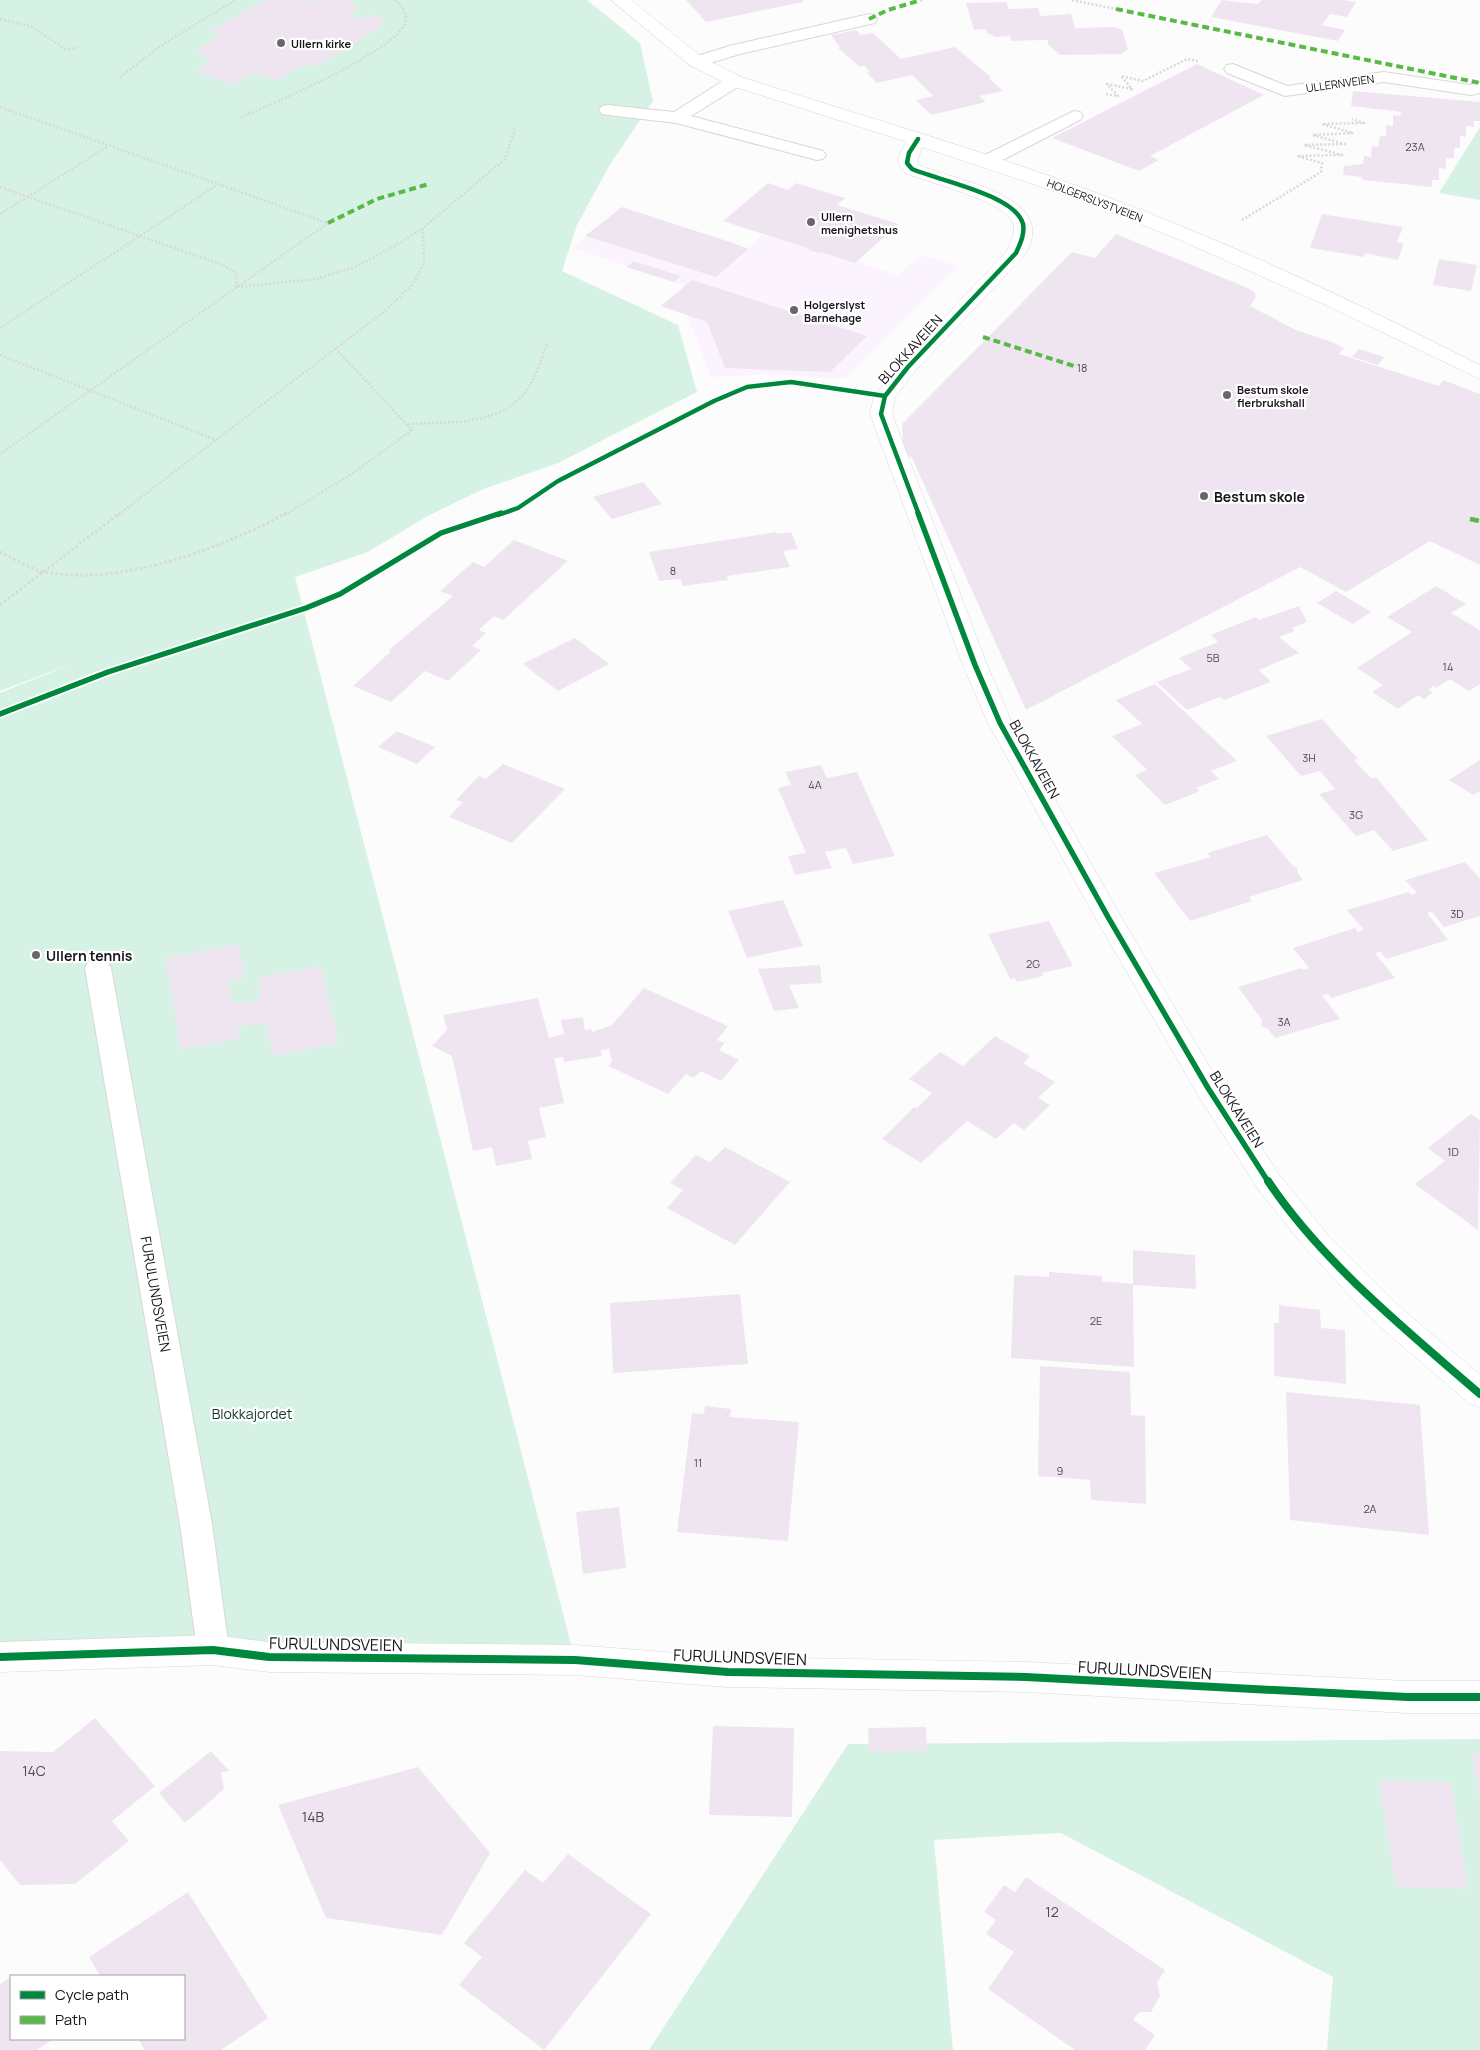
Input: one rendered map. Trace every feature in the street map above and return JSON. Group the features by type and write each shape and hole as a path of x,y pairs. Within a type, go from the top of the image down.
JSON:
{"street":[{"name":"HOLGERSLYSTVEIEN","path":"620,0 697,62 735,81 987,161 1206,242 1388,326 1480,373"},
{"name":"BLOKKAVEIEN","path":"918,139 909,153 907,163 912,169 1000,200 1020,217 1024,234 1016,253 908,367 885,396 881,414 975,665 1000,723 1169,1022 1239,1139 1270,1184 1293,1214 1351,1279 1389,1316 1480,1394"},
{"path":"1459,362 1480,351"},
{"name":"FURULUNDSVEIEN","path":"0,1657 213,1650 268,1657 575,1660 728,1672 1026,1677 1407,1697 1480,1697"}],"lane":[{"path":"697,62 735,50 869,19"},
{"name":"ULLERNVEIEN","path":"1233,69 1285,91 1384,77 1471,90 1480,87"},
{"path":"677,118 735,81"},
{"path":"608,110 677,118 817,154"},
{"path":"987,161 1074,116"},
{"name":"FURULUNDSVEIEN","path":"98,968 196,1524 213,1650"}],"path":[{"path":"120,77 166,42 236,0"},
{"path":"242,117 293,96 360,59 392,37 404,26 406,14 401,4 395,0"},
{"path":"1072,0 1116,9"},
{"path":"0,19 30,26 67,50 77,47"},
{"path":"1143,81 1187,59 1233,69"},
{"path":"0,454 328,223 1,109"},
{"path":"1241,221 1321,172 1322,163 1296,156 1342,155 1304,145 1345,144 1313,135 1353,133 1322,124 1364,123 1349,118"},
{"path":"236,288 316,279 338,273 395,246 423,228 505,159 515,129"},
{"path":"0,214 107,147"},
{"path":"0,328 217,185"},
{"path":"0,187 138,237 223,265 236,273 236,288"},
{"path":"0,605 386,310 412,285 424,264 423,228"},
{"path":"408,424 462,420 490,415 508,408 522,398 530,385 546,344"},
{"path":"0,552 44,572 76,575 96,574 162,564 260,528 313,499 412,430 335,348"},
{"path":"0,354 216,440"}],"shaded area":[{"name":"Holgerslyst Barnehage","path":"763,234 817,253 820,252 857,262 898,275 921,255 959,266 845,378 775,374 711,377 687,315 661,306 685,286 674,282 681,276 634,261 627,266 572,248 587,237 716,277"}],"green space":[{"name":"Blokkajordet","path":"0,0 587,0 640,43 653,101 609,166 577,225 562,271 678,325 697,392 558,463 481,490 426,517 368,552 295,577 575,1660 0,1668 0,693 77,662 0,691"},
{"path":"1480,127 1480,200 1439,193"},
{"path":"1480,1739 1480,2050 1327,2050 1333,1977 1061,1833 934,1840 953,2050 649,2050 848,1744"}],"building":[{"name":"Ullern kirke","path":"265,0 303,0 311,2 316,0 352,0 357,8 350,15 362,19 369,14 386,19 379,24 383,25 316,67 305,64 279,80 253,74 234,85 194,71 213,60 203,57 207,55 194,51 220,35 209,31"},
{"path":"686,0 802,0 803,2 706,22"},
{"path":"1222,0 1258,4 1261,0 1344,0 1356,2 1347,17 1330,14 1322,25 1345,30 1338,41 1211,17"},
{"path":"1006,2 1009,9 1038,8 1040,16 1071,14 1075,28 1115,27 1122,30 1128,49 1121,54 1060,55 1049,45 1047,40 1011,41 1010,36 996,37 987,33 985,29 974,30 966,3"},
{"path":"856,30 861,35 873,33 901,59 955,47 991,77 989,78 1003,91 979,96 986,102 931,115 916,100 933,96 912,75 877,83 867,73 870,72 864,66 860,67 838,48 840,47 831,35"},
{"path":"1197,64 1264,95 1150,156 1159,160 1139,171 1052,138"},
{"path":"1353,91 1480,102 1480,121 1474,121 1474,127 1466,126 1466,137 1460,136 1460,148 1454,148 1454,158 1446,158 1446,169 1439,168 1439,180 1432,180 1432,187 1362,180 1362,177 1343,175 1344,166 1363,164 1364,156 1371,157 1372,146 1378,147 1380,136 1386,136 1386,125 1393,126 1393,115 1400,116 1401,112 1351,106"},
{"name":"Ullern menighetshus","path":"768,183 788,190 796,183 845,198 837,205 899,224 855,263 808,250 810,249 723,221"},
{"path":"622,207 748,249 716,277 585,236"},
{"path":"1322,214 1403,227 1397,242 1404,243 1398,260 1365,253 1364,257 1310,248"},
{"name":"Bestum skole","path":"1116,234 1248,288 1255,293 1256,297 1250,306 1296,330 1344,348 1339,354 1439,386 1443,380 1480,394 1480,565 1430,541 1346,592 1300,567 1026,710 912,458 903,451 902,424 1072,252 1095,258"},
{"path":"1439,259 1477,265 1471,291 1433,285"},
{"path":"634,261 681,276 674,282 626,267"},
{"path":"692,280 867,336 830,372 725,368 707,322 661,306"},
{"path":"1359,349 1384,357 1378,365 1352,357"},
{"path":"643,482 662,504 612,519 593,497"},
{"path":"776,532 777,534 791,532 798,549 783,551 790,567 727,576 728,580 683,586 680,579 659,581 649,552"},
{"path":"514,540 568,561 503,620 494,616 479,630 486,633 472,646 481,650 448,681 425,671 391,702 353,686 390,652 389,650 453,596 440,591 473,562 484,567"},
{"path":"1436,586 1466,604 1451,613 1480,630 1480,684 1469,691 1450,679 1436,688 1433,686 1428,690 1433,692 1424,699 1418,695 1398,709 1372,692 1383,685 1357,668 1412,632 1387,617"},
{"path":"1336,591 1371,612 1353,624 1317,603"},
{"path":"1299,606 1307,622 1292,628 1295,631 1279,637 1299,653 1259,670 1271,682 1224,700 1220,697 1187,710 1157,682 1191,669 1179,658 1218,642 1211,635 1256,617 1259,620"},
{"path":"575,638 609,664 558,691 523,664"},
{"path":"1155,684 1237,761 1211,771 1219,779 1196,788 1200,791 1165,805 1135,775 1147,770 1112,736 1142,724 1116,700"},
{"path":"1322,719 1358,759 1354,760 1371,778 1376,777 1428,840 1393,851 1374,830 1356,836 1319,794 1335,789 1320,771 1301,776 1266,736"},
{"path":"397,731 435,747 417,764 378,747"},
{"path":"1480,760 1480,791 1473,795 1449,780"},
{"path":"503,764 565,789 512,843 449,817 463,802 456,800 479,776 486,779"},
{"path":"821,765 827,778 857,772 895,856 853,864 846,848 825,852 832,868 795,875 788,856 806,853 778,788 791,785 785,772"},
{"path":"1267,835 1292,865 1298,869 1297,871 1303,880 1249,897 1252,901 1190,921 1154,873 1211,857 1207,853"},
{"path":"1465,862 1480,879 1480,916 1444,927 1432,912 1427,913 1448,940 1386,959 1381,952 1375,953 1395,978 1331,998 1329,994 1322,995 1340,1019 1275,1038 1267,1028 1261,1027 1262,1020 1238,987 1302,968 1303,970 1309,968 1293,948 1355,928 1358,932 1364,930 1347,910 1409,892 1411,895 1417,893 1405,880"},
{"path":"783,900 803,946 747,958 728,911"},
{"path":"1049,921 1073,966 1042,973 1043,976 1017,982 1015,978 1010,979 988,934"},
{"path":"238,944 245,978 228,981 233,1004 261,999 257,978 321,966 339,1043 273,1056 266,1022 238,1027 240,1038 181,1050 165,958"},
{"path":"820,965 822,983 789,985 799,1008 774,1011 758,969"},
{"path":"644,988 728,1026 717,1040 725,1043 719,1050 739,1060 721,1081 701,1071 693,1078 686,1074 668,1094 608,1066 612,1061 609,1049 601,1050 602,1056 564,1062 563,1057 554,1058 564,1103 539,1108 546,1137 528,1141 532,1159 496,1166 492,1147 473,1151 452,1056 432,1046 447,1030 443,1015 538,998 549,1038 564,1034 561,1020 583,1017 585,1030 592,1029 592,1032 612,1025"},
{"path":"995,1036 1030,1056 1023,1063 1055,1082 1038,1098 1050,1105 1024,1130 1014,1123 996,1139 967,1121 921,1163 882,1139 914,1107 917,1108 932,1093 909,1079 940,1052 963,1066"},
{"path":"1471,1114 1480,1120 1478,1230 1415,1184 1445,1161 1428,1148"},
{"path":"725,1147 790,1182 735,1245 667,1208 683,1190 670,1183 696,1155 710,1162"},
{"path":"1133,1250 1195,1255 1196,1289 1133,1285"},
{"path":"1049,1272 1102,1276 1102,1281 1133,1284 1134,1367 1011,1358 1014,1275 1049,1277"},
{"path":"740,1294 748,1364 613,1373 610,1303"},
{"path":"1279,1305 1320,1310 1321,1328 1345,1330 1346,1384 1274,1376 1274,1323 1279,1323"},
{"path":"1040,1366 1130,1372 1131,1415 1145,1416 1146,1504 1091,1500 1090,1480 1038,1476"},
{"path":"1286,1392 1420,1405 1429,1535 1290,1520"},
{"path":"705,1406 731,1409 730,1417 799,1422 788,1541 677,1532 692,1413 704,1414"},
{"path":"619,1507 626,1568 583,1574 576,1512"},
{"path":"95,1718 155,1786 112,1821 129,1841 75,1884 20,1885 0,1860 0,1751 53,1752"},
{"path":"713,1726 794,1728 792,1817 709,1815"},
{"path":"926,1727 927,1751 869,1752 868,1728"},
{"path":"211,1751 229,1771 221,1772 224,1789 185,1823 159,1793"},
{"path":"1471,1753 1480,1753 1480,1797 1479,1797"},
{"path":"418,1767 490,1853 442,1935 326,1918 278,1805"},
{"path":"1379,1780 1451,1782 1468,1889 1396,1887"},
{"path":"568,1854 651,1914 544,2050 459,1985 482,1957 464,1943 525,1870 543,1883"},
{"path":"1026,1877 1165,1970 1157,1983 1160,1996 1151,2012 1139,2012 1133,2020 1155,2035 1145,2050 1075,2050 988,1989 1014,1952 986,1934 996,1920 984,1912 1004,1885 1015,1892"},
{"path":"188,1892 268,2018 221,2050 145,2050 139,2040 185,2040 185,1975 99,1975 89,1957"},
{"path":"10,1978 10,2040 52,2040 36,2050 0,2050 0,1984"}],"marked path":[{"path":"869,19 888,10 921,0"},
{"path":"1116,9 1480,83"},
{"path":"328,223 377,199 429,184"},
{"path":"983,337 1074,366"},
{"path":"1470,519 1480,521"}],"cycle path":[{"path":"918,139 909,153 907,163 912,169 1000,201 1020,217 1024,231 1016,253 908,367 885,396 881,414 975,665 1000,723 1108,917 1208,1088 1270,1184 1318,1243 1389,1316 1480,1394"},
{"path":"0,714 108,672 306,608 340,594 441,533 518,508 558,481 714,401 747,387 791,382 885,396"},
{"path":"0,1657 213,1650 269,1657 575,1660 728,1672 1026,1677 1407,1697 1480,1697"}],"place":[{"name":"Ullern kirke","path":"281,43"},
{"name":"Ullern menighetshus","path":"811,222"},
{"name":"Holgerslyst Barnehage","path":"794,310"},
{"name":"Bestum skole flerbrukshall","path":"1227,395"},
{"name":"Bestum skole","path":"1204,496"},
{"name":"Ullern tennis","path":"36,955"}]}
